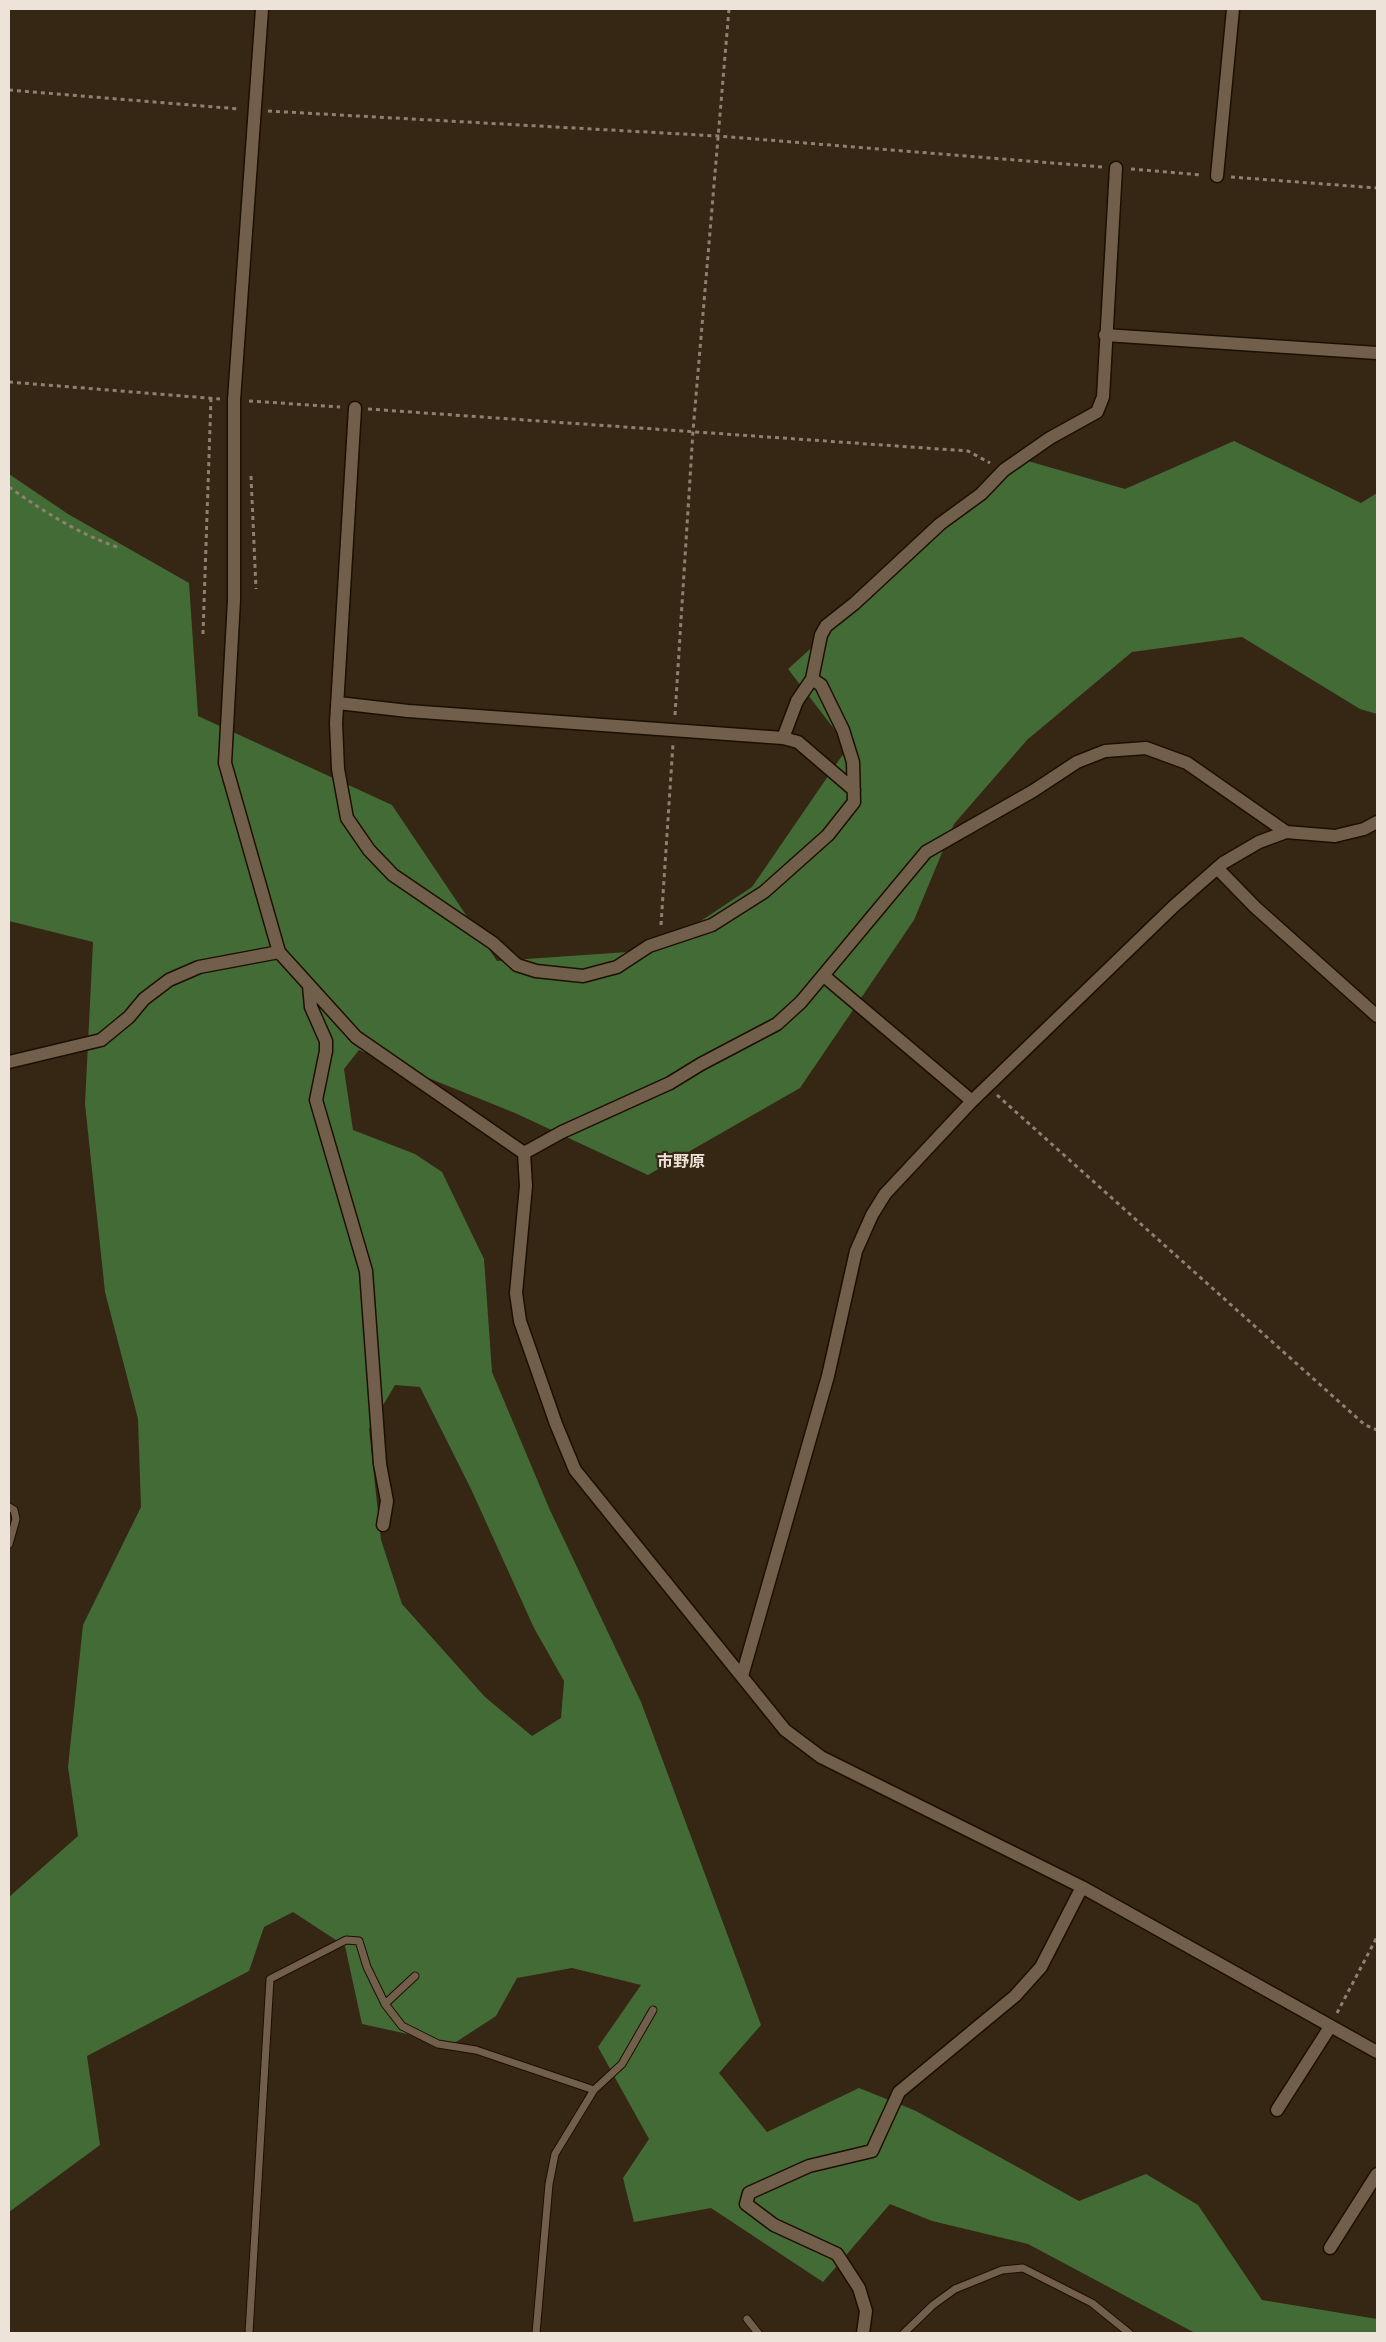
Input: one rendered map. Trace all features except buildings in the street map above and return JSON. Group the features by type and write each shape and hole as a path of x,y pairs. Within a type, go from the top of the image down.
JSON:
{"street":[{"path":"262,9 234,400 234,600 226,763 279,952 356,1037 524,1152"},
{"path":"1217,176 1233,9"},
{"path":"782,738 797,701 812,679 821,635 826,626 855,603 940,524 981,494 1004,470 1050,438 1097,412 1103,397 1105,335 1116,168"},
{"path":"1105,335 1377,353"},
{"path":"355,408 336,723 338,769 347,818 369,850 393,875 493,943 517,966 536,971 583,976 617,967 649,946 712,925 764,892 828,835 854,802 853,762 843,730 821,685 812,679"},
{"path":"338,703 408,712 782,738 798,742 854,790"},
{"path":"524,1152 562,1132 670,1083 701,1064 776,1024 801,1002 824,976 926,852 1033,791 1077,762 1105,751 1146,748 1187,763 1286,832"},
{"path":"742,1676 828,1376 856,1251 872,1215 885,1194 972,1100 1174,906 1217,868 1259,842 1286,832 1335,836 1364,829 1377,822"},
{"path":"1217,868 1256,907 1377,1016"},
{"path":"9,1061 101,1040 129,1017 144,999 168,980 199,967 279,952"},
{"path":"824,976 972,1100"},
{"path":"309,986 310,1007 326,1041 326,1051 316,1100 366,1271 380,1464 387,1501 383,1525"},
{"path":"524,1152 526,1186 516,1293 520,1322 556,1424 575,1470 785,1730 821,1757 1082,1887 1377,2052"},
{"path":"863,2333 866,2311 859,2288 837,2254 774,2225 746,2204 749,2193 809,2166 872,2151 899,2092 1015,1996 1041,1967 1082,1887"},
{"path":"1277,2110 1330,2027"},
{"path":"1330,2248 1377,2174"}],"lane":[{"path":"9,1507 14,1510 16,1519 9,1544"},
{"path":"249,2333 270,1978 346,1940 359,1941 367,1967 386,2004 402,2026 438,2044 476,2050 594,2090"},
{"path":"386,2004 415,1976"},
{"path":"536,2333 549,2184 555,2154 594,2090 622,2064 653,2010"},
{"path":"904,2333 933,2305 955,2289 1002,2270 1023,2268 1092,2304 1125,2332"},
{"path":"747,2319 758,2333"}],"path":[{"path":"661,926 693,430 729,9"},
{"path":"9,90 254,110 718,136 1377,188"},
{"path":"9,382 234,400 693,430 968,451 1004,470"},
{"path":"203,634 211,398"},
{"path":"248,401 249,411"},
{"path":"251,470 256,589"},
{"path":"9,486 43,511 88,537 117,547"},
{"path":"988,1086 1366,1425 1377,1430"},
{"path":"1330,2027 1377,1937"}],"green space":[{"path":"1234,441 1361,503 1377,493 1377,714 1360,709 1242,637 1132,652 1027,740 954,824 914,920 800,1088 648,1175 515,1113 359,1050 344,1069 353,1130 415,1154 442,1172 484,1259 492,1372 549,1508 641,1702 761,2025 719,2073 767,2132 859,2088 916,2111 1079,2201 1146,2174 1198,2205 1262,2300 1377,2319 1377,2333 1195,2333 1028,2244 932,2221 890,2204 823,2282 711,2208 634,2222 623,2178 649,2139 598,2047 641,1985 572,1968 517,1978 496,2016 453,2044 362,2024 345,1946 293,1912 264,1927 249,1971 87,2056 100,2145 9,2212 9,1897 78,1836 68,1767 83,1625 141,1507 138,1419 105,1292 85,1104 93,942 9,921 9,474 68,514 189,583 198,716 392,805 497,961 657,950 752,887 848,747 788,669 1021,459 1125,489","holes":["395,1385 420,1387 471,1489 534,1628 564,1681 561,1718 532,1736 485,1697 402,1604 381,1540 369,1429"]}],"district":[{"name":"市野原","path":"681,1162"}]}
